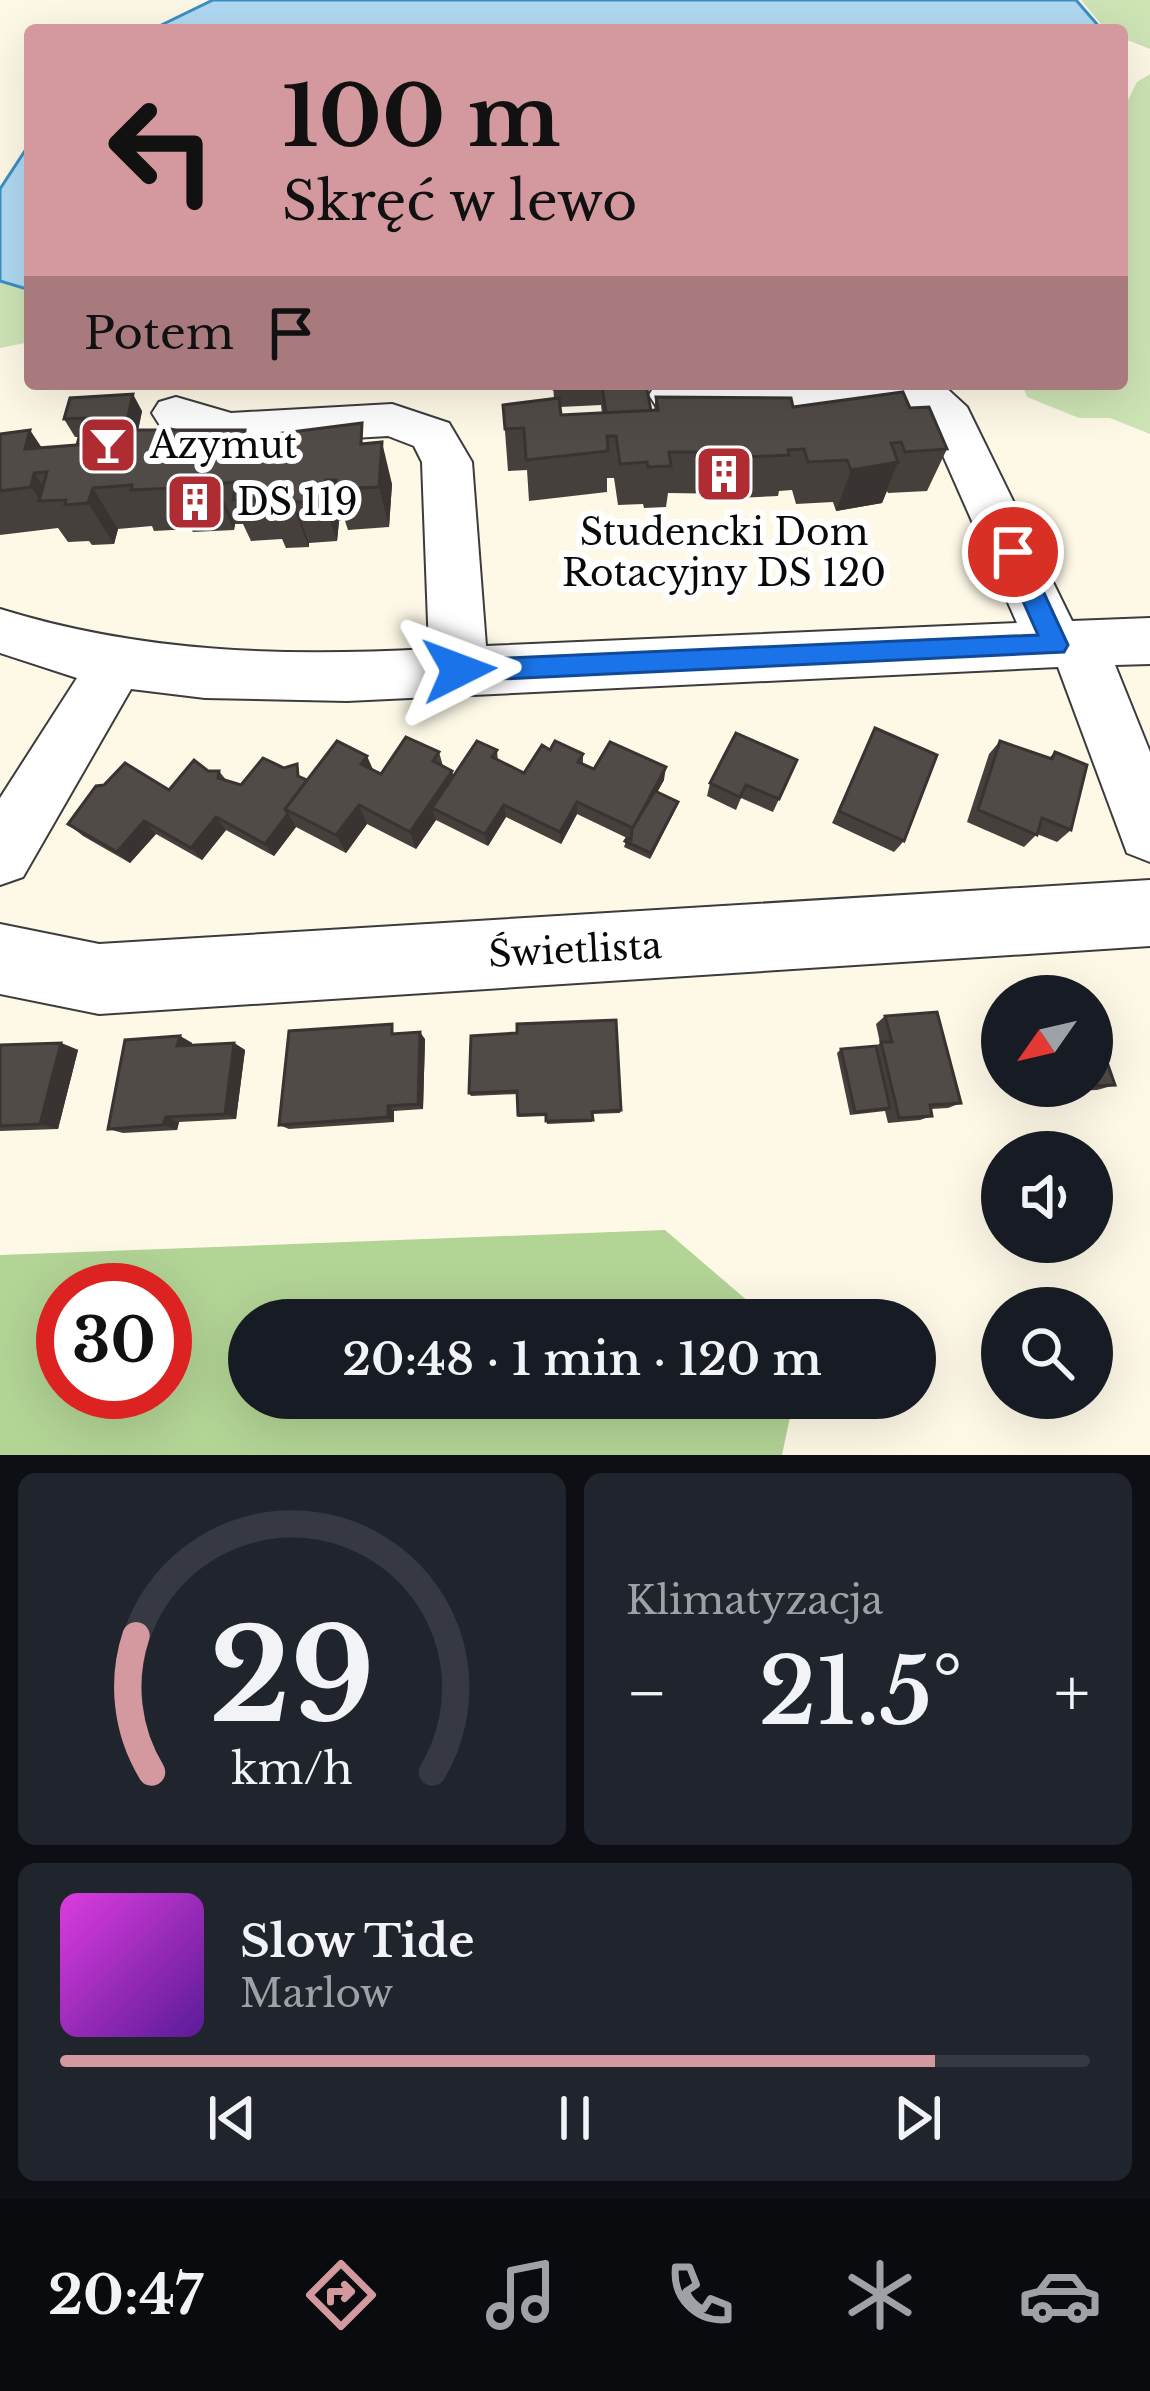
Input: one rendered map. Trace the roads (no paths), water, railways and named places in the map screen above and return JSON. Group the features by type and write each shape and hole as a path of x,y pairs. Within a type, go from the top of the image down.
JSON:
{"street":[{"path":"672,394 823,390"},
{"path":"909,390 924,393 950,418 1066,644 1127,706 1150,832"},
{"path":"176,413 230,429 392,419 432,435 447,462 459,670"},
{"path":"0,631 41,647 159,670 282,678 1150,641"},
{"path":"0,855 104,686"},
{"name":"Świetlista","path":"0,959 99,979 1150,913"}],"water":[{"path":"213,0 1076,0 1097,24 163,24"},
{"path":"24,152 24,288 0,281 0,189"}],"place":[{"name":"Azymut","path":"108,445"},
{"name":"Studencki Dom Rotacyjny DS 120","path":"724,474"},
{"name":"DS 119","path":"195,502"}]}
